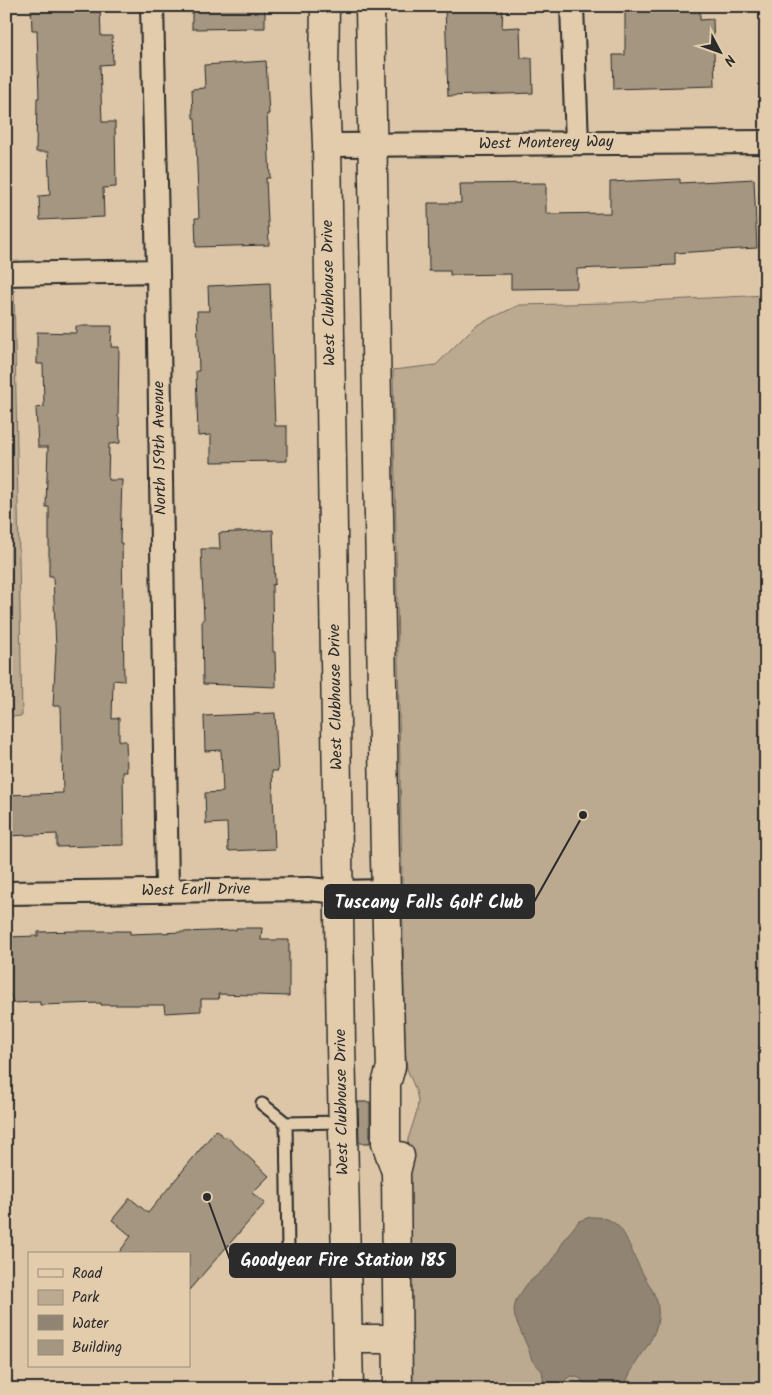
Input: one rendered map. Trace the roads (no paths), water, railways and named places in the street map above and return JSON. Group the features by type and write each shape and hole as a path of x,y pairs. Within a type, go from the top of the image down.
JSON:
{"street":[{"name":"North 159th Avenue","path":"152,6 158,271 167,890"},
{"name":"West Clubhouse Drive","path":"325,6 324,72 327,145 338,892 349,1389"},
{"path":"370,6 386,891 391,1067 403,1087 403,1143 396,1172 398,1389"},
{"path":"572,6 577,143"},
{"name":"West Monterey Way","path":"327,145 766,142"},
{"path":"6,274 158,271"},
{"name":"West Earll Drive","path":"6,893 309,889 338,892 386,891"},
{"path":"348,1339 398,1339"}],"lane":[{"path":"262,1104 286,1123 343,1122"},
{"path":"286,1123 288,1250 300,1261 318,1267 397,1263"}],"water":[{"path":"590,1217 610,1220 616,1224 626,1237 657,1301 658,1314 656,1326 652,1337 628,1377 624,1389 583,1389 584,1384 580,1378 572,1376 566,1379 562,1389 545,1389 542,1371 532,1360 515,1318 516,1300 527,1284 551,1263 566,1237 579,1221"}],"place":[{"name":"Tuscany Falls Golf Club","path":"583,815"},
{"name":"Goodyear Fire Station 185","path":"207,1197"}]}
